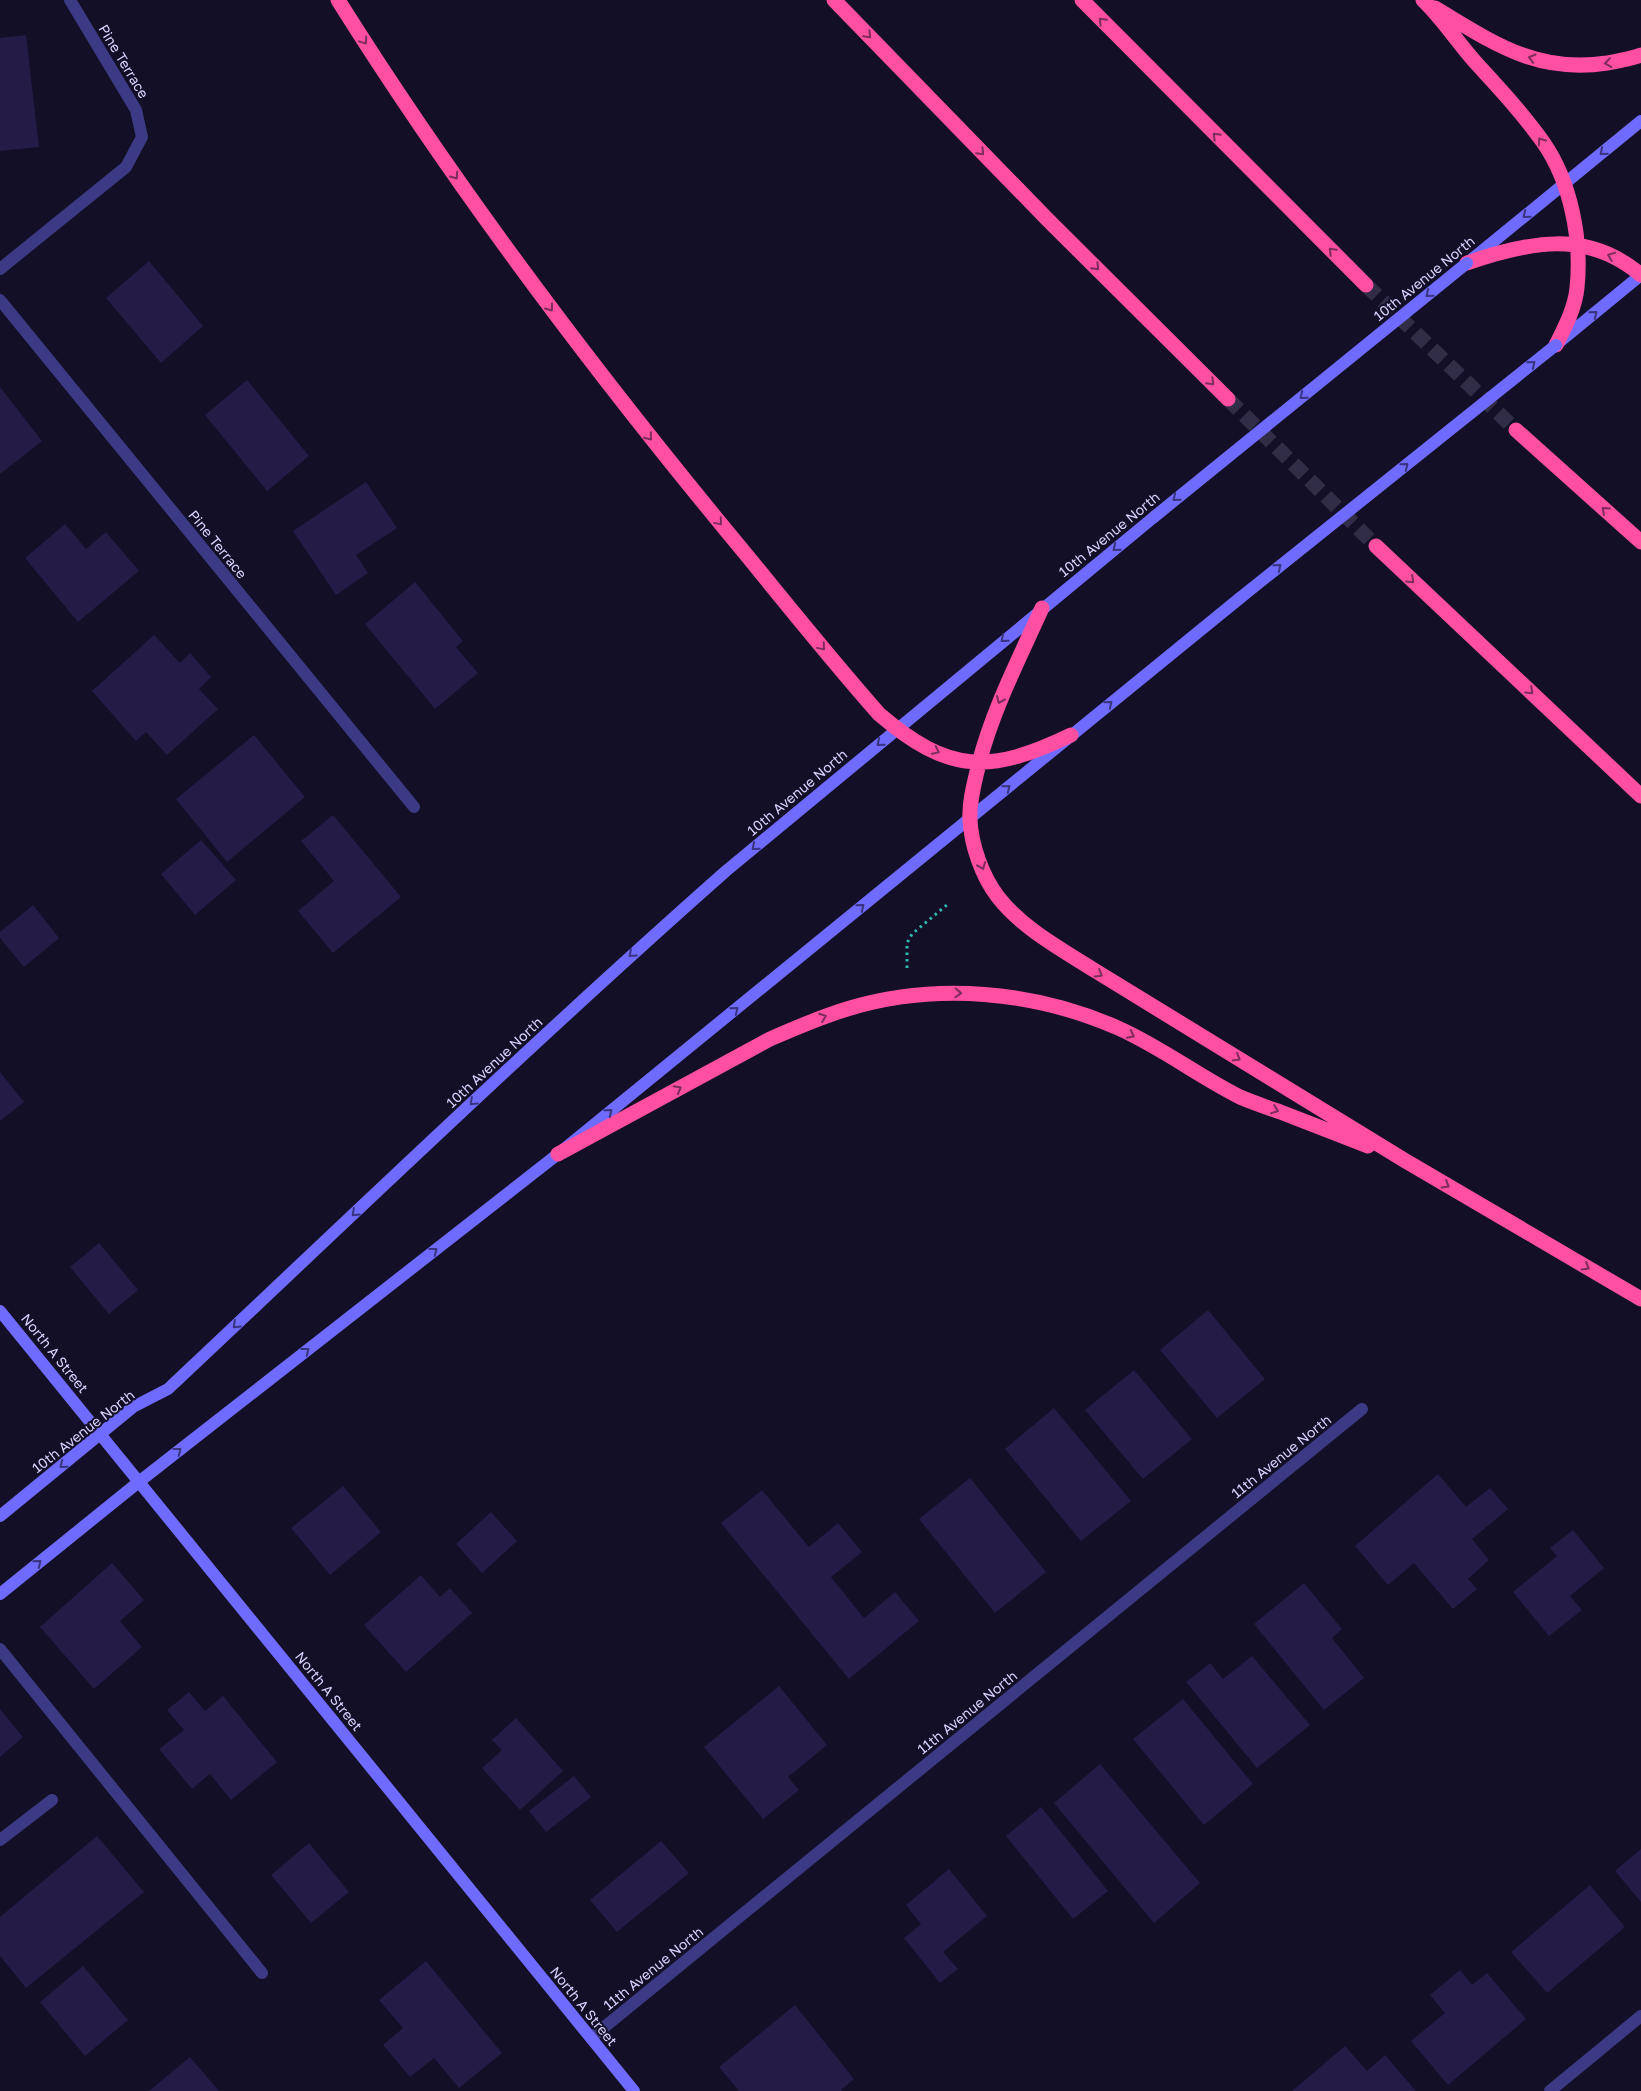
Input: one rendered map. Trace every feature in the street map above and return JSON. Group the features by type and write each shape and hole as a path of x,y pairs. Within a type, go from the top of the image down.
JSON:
{"highway":[{"path":"338,0 439,153 577,345 642,428 879,714 897,729 949,758 979,763 1009,760 1027,755 1071,735"},
{"path":"834,0 1034,206 1228,399"},
{"path":"1082,0 1366,285"},
{"path":"1424,1 1490,40 1528,58 1580,66 1638,56"},
{"path":"1424,1 1544,143 1556,164 1564,184 1577,246 1577,289 1567,322 1556,345"},
{"path":"1467,263 1508,250 1545,243 1577,246 1615,256 1641,275"},
{"path":"1516,430 1641,542"},
{"path":"1376,546 1641,796"},
{"path":"1042,608 990,724 975,780 970,819 978,857 998,897 1031,927 1102,976 1404,1160 1641,1299"},
{"path":"558,1154 770,1039 798,1027 848,1008 909,996 954,993 1017,998 1092,1018 1139,1039 1241,1097 1404,1160"}],"main road":[{"name":"10th Avenue North","path":"0,1516 134,1407 168,1389 586,996 726,871 1042,608 1641,121"},
{"path":"0,1594 140,1481 558,1154 1071,735 1641,275"},
{"name":"North A Street","path":"0,1310 634,2091"}],"street":[{"name":"Pine Terrace","path":"0,269 126,167 142,137 136,110 70,0"},
{"name":"Pine Terrace","path":"0,300 414,807"},
{"name":"11th Avenue North","path":"591,2038 1362,1409"},
{"path":"0,1649 262,1973"},
{"path":"0,1840 52,1800"},
{"path":"1550,2091 1641,2016"}],"path":[{"path":"907,968 907,943 912,934 948,904"}],"building":[{"path":"26,35 39,147 0,151 0,38"},
{"path":"149,261 203,326 161,363 106,298"},
{"path":"247,380 309,456 267,491 205,415"},
{"path":"0,387 42,441 0,474"},
{"path":"366,482 397,528 356,555 368,573 336,595 293,531"},
{"path":"65,524 86,549 106,532 139,571 78,622 25,558"},
{"path":"415,582 463,641 456,647 478,673 435,709 365,624"},
{"path":"154,635 180,663 190,653 211,677 199,689 218,709 167,755 146,732 136,741 92,691"},
{"path":"254,735 305,797 227,862 176,799"},
{"path":"333,815 401,897 333,953 298,911 334,881 301,841"},
{"path":"201,840 236,880 195,915 161,874"},
{"path":"33,905 59,938 24,967 0,938 0,932"},
{"path":"0,1072 24,1102 0,1121"},
{"path":"99,1243 138,1290 109,1314 70,1267"},
{"path":"1208,1310 1265,1379 1217,1418 1160,1350"},
{"path":"1134,1370 1192,1439 1143,1479 1085,1410"},
{"path":"1054,1408 1131,1501 1081,1541 1005,1449"},
{"path":"1438,1474 1466,1507 1490,1488 1508,1509 1472,1539 1489,1560 1468,1579 1477,1589 1453,1609 1414,1563 1388,1585 1355,1546"},
{"path":"970,1478 1046,1572 995,1613 919,1519"},
{"path":"343,1486 381,1532 330,1575 291,1528"},
{"path":"762,1490 809,1547 838,1523 862,1552 831,1577 864,1618 895,1592 919,1621 849,1679 721,1523"},
{"path":"491,1512 517,1541 482,1573 456,1544"},
{"path":"1573,1530 1604,1568 1570,1596 1582,1610 1549,1636 1513,1592 1557,1556 1550,1548"},
{"path":"112,1563 144,1600 120,1621 142,1647 94,1689 40,1627"},
{"path":"421,1575 440,1597 450,1588 472,1613 406,1672 364,1625"},
{"path":"1304,1583 1342,1629 1332,1638 1364,1678 1324,1710 1254,1624"},
{"path":"1252,1656 1310,1725 1257,1768 1186,1682 1210,1663 1223,1679"},
{"path":"779,1686 827,1745 788,1777 799,1790 763,1819 704,1747"},
{"path":"189,1692 205,1711 223,1696 277,1762 231,1800 210,1774 192,1789 159,1749 184,1730 167,1710"},
{"path":"1183,1699 1253,1784 1204,1825 1133,1739"},
{"path":"0,1709 23,1737 0,1757"},
{"path":"516,1718 563,1771 520,1810 482,1768 502,1750 492,1740"},
{"path":"1100,1764 1200,1883 1154,1923 1054,1803"},
{"path":"574,1776 591,1797 546,1832 529,1811"},
{"path":"1041,1807 1108,1891 1073,1919 1006,1836"},
{"path":"97,1836 144,1892 26,1988 0,1956 0,1917"},
{"path":"661,1841 689,1873 617,1932 590,1900"},
{"path":"309,1843 349,1892 311,1923 271,1875"},
{"path":"1641,1849 1641,1902 1615,1871"},
{"path":"949,1869 987,1916 943,1952 958,1969 940,1983 904,1938 921,1924 906,1905"},
{"path":"1590,1885 1625,1927 1547,1993 1511,1952"},
{"path":"426,1961 502,2053 459,2088 434,2058 410,2077 383,2045 403,2028 379,2000"},
{"path":"83,1966 128,2020 85,2056 40,2002"},
{"path":"1460,1970 1472,1985 1487,1973 1526,2019 1448,2085 1411,2041 1445,2013 1430,1995"},
{"path":"795,2005 854,2079 842,2091 739,2091 719,2067"},
{"path":"1345,2046 1367,2071 1385,2055 1416,2091 1292,2091"},
{"path":"190,2057 219,2091 149,2091"}],"tunnel":[{"path":"1366,285 1516,430"},
{"path":"1228,399 1376,546"}]}
